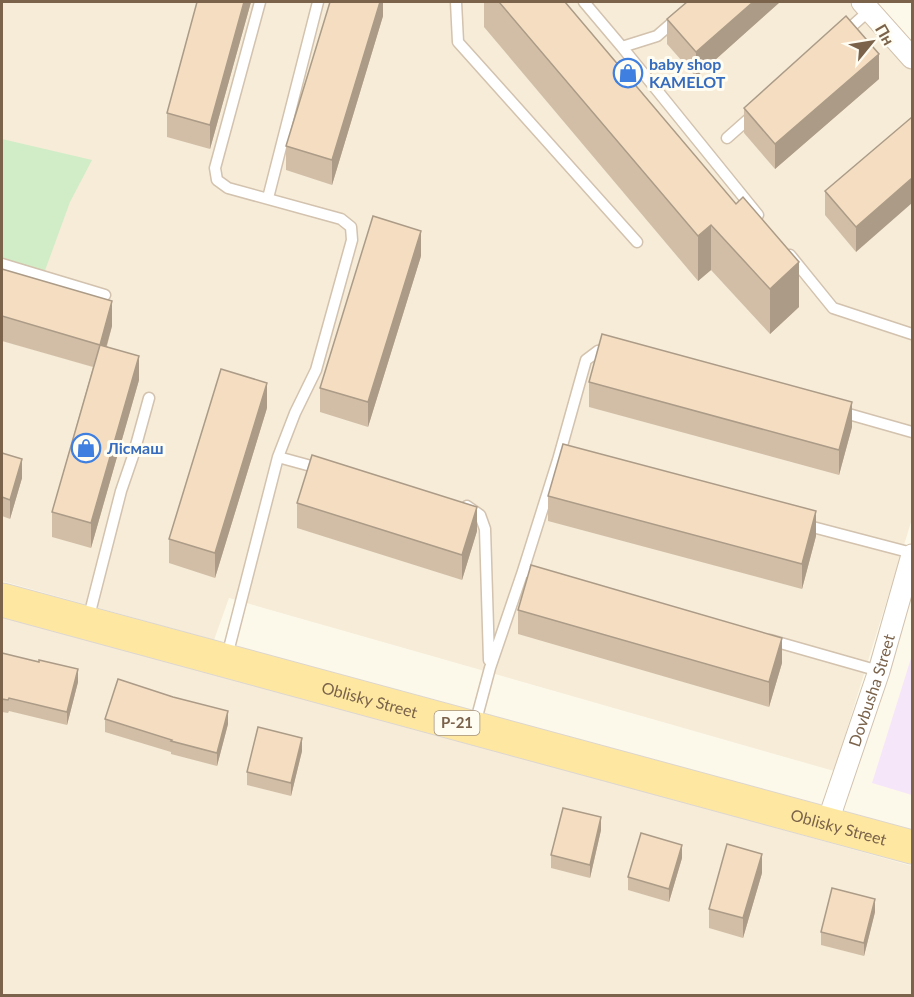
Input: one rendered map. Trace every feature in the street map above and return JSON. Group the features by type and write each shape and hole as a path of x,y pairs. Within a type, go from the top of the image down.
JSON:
{"main road":[{"name":"Oblisky Street","path":"2,600 912,847"}],"street":[{"path":"866,6 912,58"},
{"name":"Dovbusha Street","path":"827,824 879,671 912,554"}],"lane":[{"path":"226,660 278,457 295,413 316,370 352,240 351,227 342,219 228,188 218,180 215,168 260,2"},
{"path":"268,198 318,2"},
{"path":"456,2 458,42 637,242"},
{"path":"584,2 765,224"},
{"path":"622,47 657,36 696,2"},
{"path":"834,42 866,6"},
{"path":"728,138 763,106"},
{"path":"780,242 833,308 912,334"},
{"path":"2,264 105,295"},
{"path":"474,728 490,668 563,462 586,360 598,351 613,349 624,352"},
{"path":"87,622 121,491 149,398"},
{"path":"832,409 912,432"},
{"path":"278,457 334,472"},
{"path":"458,504 469,507 480,515 485,529 490,668"},
{"path":"796,522 912,554"},
{"path":"523,571 546,577"},
{"path":"761,638 879,671"}],"shaded area":[{"path":"2,2 852,2 912,69 912,519 834,771 229,598 214,640 2,581"},
{"path":"2,612 912,866 912,995 2,995"},
{"path":"912,655 912,795 872,783"}],"green space":[{"path":"2,139 92,160 70,202 43,276 2,264"}],"building":[{"path":"197,2 244,2 210,125 167,113"},
{"path":"330,2 380,2 332,160 286,146"},
{"path":"499,2 565,2 736,204 743,197 799,262 770,289 711,225 698,236"},
{"path":"687,2 753,2 696,52 667,19"},
{"path":"846,16 879,54 775,144 744,108"},
{"path":"912,117 912,178 856,227 825,191"},
{"path":"373,216 421,231 368,402 320,388"},
{"path":"2,269 112,301 100,345 2,316"},
{"path":"602,334 852,402 839,450 589,382"},
{"path":"100,345 139,356 91,523 52,512"},
{"path":"221,369 267,383 215,553 169,539"},
{"path":"563,444 816,511 802,564 548,496"},
{"path":"2,453 22,459 10,500 2,497"},
{"path":"312,455 477,507 462,555 297,503"},
{"path":"531,565 782,638 769,682 518,610"},
{"path":"2,653 78,669 67,712 9,698 8,700 2,699"},
{"path":"118,679 173,697 228,711 217,753 171,741 105,719"},
{"path":"258,727 302,738 291,783 247,772"},
{"path":"563,808 601,817 590,865 551,855"},
{"path":"641,833 682,845 669,889 628,877"},
{"path":"727,844 762,854 743,918 709,909"},
{"path":"832,888 875,899 864,943 821,932"}],"place":[{"name":"baby shop KAMELOT","path":"628,73"},
{"name":"Лісмаш","path":"86,448"}]}
